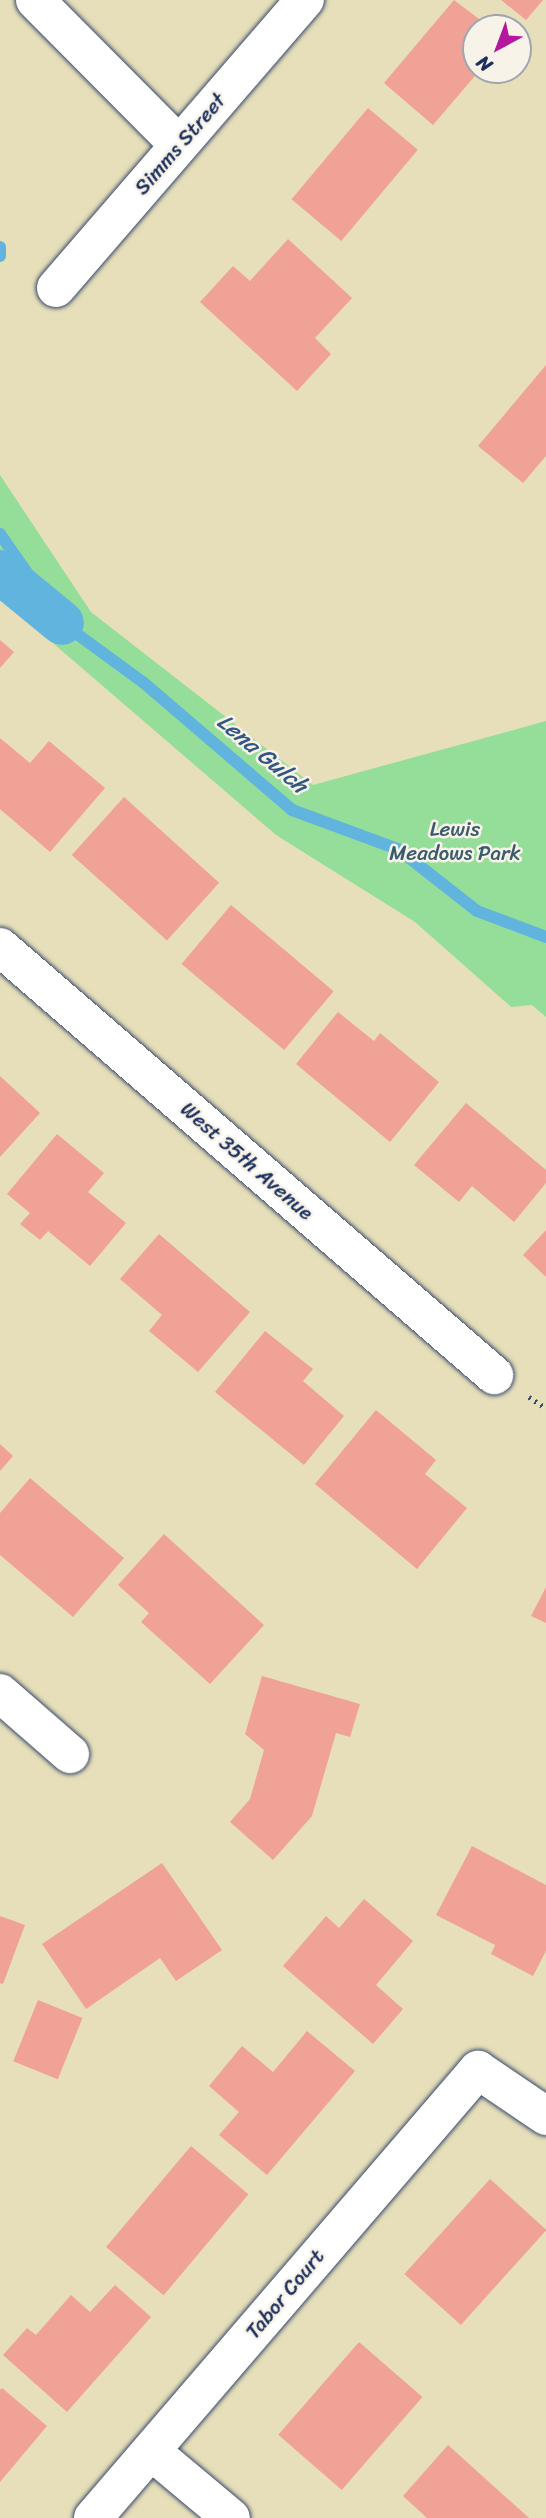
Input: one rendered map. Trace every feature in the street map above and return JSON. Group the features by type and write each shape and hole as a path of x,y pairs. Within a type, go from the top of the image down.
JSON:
{"street":[{"path":"35,0 179,145"},
{"name":"Simms Street","path":"56,288 305,0"},
{"name":"West 35th Avenue","path":"0,947 494,1376"},
{"path":"0,1693 70,1754"},
{"name":"Tabor Court","path":"93,2518 478,2070 546,2116"},
{"path":"151,2451 231,2518"}],"green space":[{"name":"Lewis Meadows Park","path":"0,475 91,612 313,785 546,721 546,1017 532,1005 511,1007 415,922 276,835 47,638 0,583"}],"building":[{"path":"454,0 472,14 462,14 462,84 468,84 433,125 384,83"},
{"path":"501,0 543,0 531,14 518,14"},
{"path":"368,108 418,150 341,241 292,199"},
{"path":"288,239 352,298 315,338 331,354 297,391 200,302 233,266 250,281"},
{"path":"546,365 546,456 523,483 478,446"},
{"path":"0,640 14,652 0,668"},
{"path":"0,738 30,763 49,741 105,788 50,852 0,809"},
{"path":"124,797 219,883 167,941 72,855"},
{"path":"231,905 334,991 284,1050 182,964"},
{"path":"338,1012 374,1041 380,1033 439,1082 390,1142 296,1064"},
{"path":"0,1076 40,1113 0,1157"},
{"path":"466,1103 546,1170 546,1183 514,1222 472,1186 459,1202 414,1165"},
{"path":"57,1134 104,1173 88,1192 126,1223 90,1266 48,1231 40,1240 20,1224 30,1213 7,1194"},
{"path":"546,1230 546,1277 523,1255"},
{"path":"159,1234 250,1312 198,1372 149,1331 162,1315 120,1279"},
{"path":"265,1331 313,1369 303,1381 344,1416 304,1465 215,1392"},
{"path":"376,1410 436,1460 425,1474 467,1508 417,1569 315,1484"},
{"path":"0,1444 13,1456 0,1471"},
{"path":"30,1478 124,1558 73,1617 0,1555 0,1513"},
{"path":"164,1534 264,1625 210,1684 141,1622 149,1613 118,1585"},
{"path":"546,1587 546,1623 531,1616"},
{"path":"262,1676 360,1704 350,1737 336,1733 312,1816 273,1860 230,1822 250,1799 264,1750 245,1734"},
{"path":"472,1846 546,1885 546,1951 533,1976 491,1954 495,1945 436,1915"},
{"path":"162,1863 222,1950 176,1981 160,1958 86,2009 42,1944"},
{"path":"364,1899 413,1941 376,1985 403,2009 373,2044 283,1966 326,1916 339,1928"},
{"path":"0,1916 25,1925 3,1984 0,1983"},
{"path":"38,2000 83,2018 58,2079 13,2061"},
{"path":"307,2031 355,2071 267,2175 219,2135 239,2112 209,2086 242,2046 273,2072"},
{"path":"191,2146 248,2194 164,2295 106,2247"},
{"path":"490,2179 546,2230 461,2325 404,2274"},
{"path":"115,2285 151,2317 67,2412 3,2355 27,2328 36,2335 71,2295 90,2312"},
{"path":"359,2342 422,2397 342,2490 278,2435"},
{"path":"2,2388 47,2426 0,2482 0,2390"},
{"path":"448,2445 529,2518 427,2518 403,2496"}],"waterway":[{"name":"Lena Gulch","path":"0,247 0,256"},
{"name":"Lena Gulch","path":"0,534 62,623 144,683 292,810 398,849 477,911 546,937"},
{"path":"0,572 62,623"}]}
